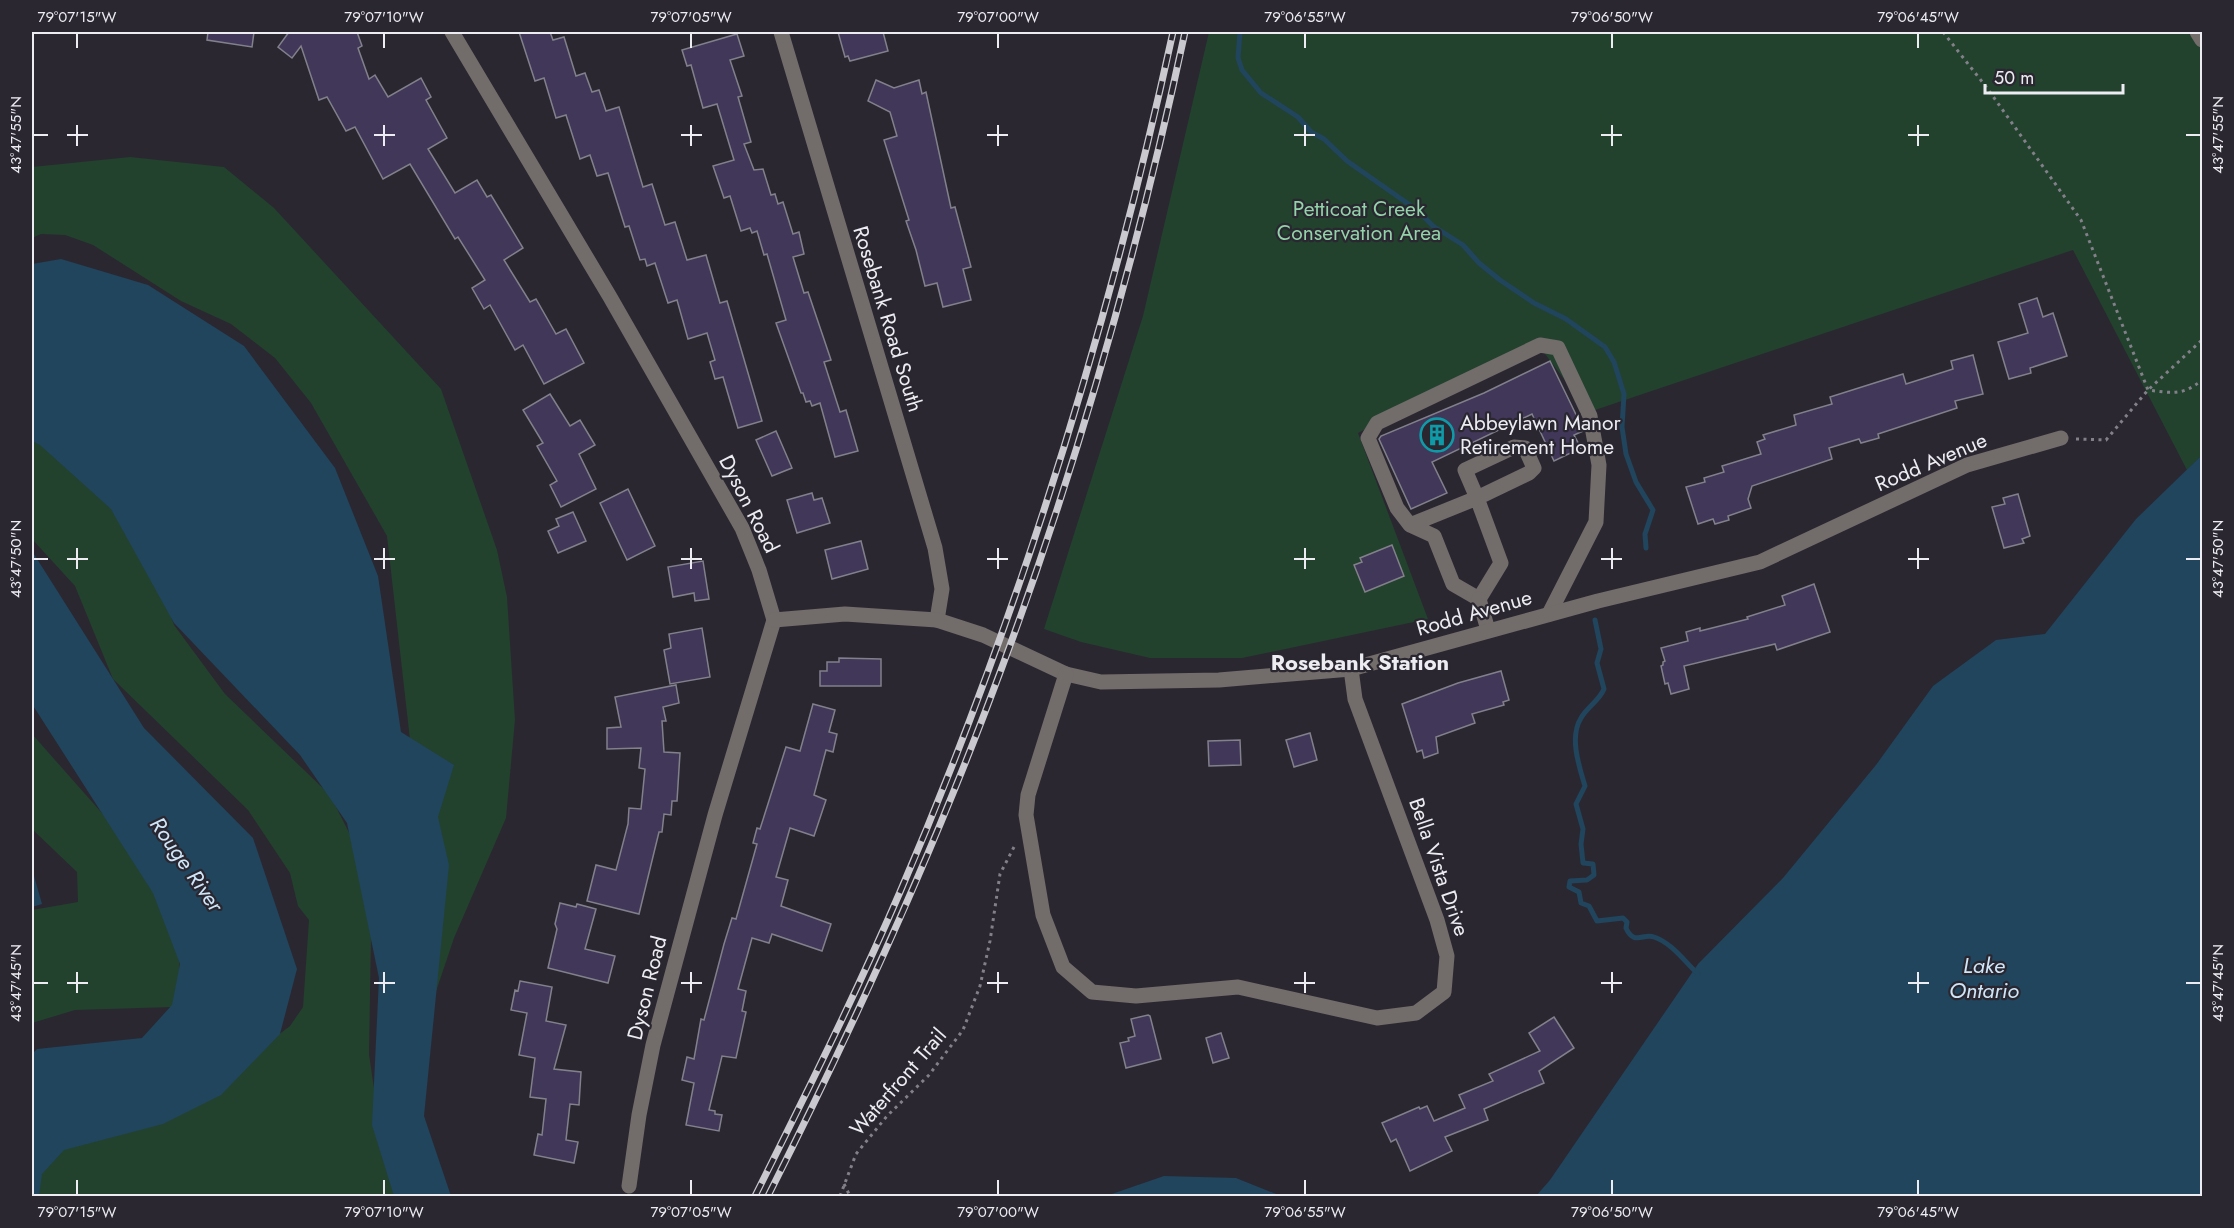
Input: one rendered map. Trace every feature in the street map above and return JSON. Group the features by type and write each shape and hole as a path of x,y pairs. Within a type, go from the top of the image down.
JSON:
{"street":[{"name":"Dyson Road","path":"452,32 610,297 742,528 759,570 774,620 715,815 653,1045 639,1115 629,1186"},
{"name":"Rosebank Road South","path":"781,32 936,548 942,589 937,620"},
{"path":"2197,32 2202,40"},
{"path":"1488,630 1479,599 1453,584 1434,536 1410,525 1397,508 1368,438 1377,423 1540,345 1558,348 1590,416 1599,465 1596,522 1549,614"},
{"name":"Rodd Avenue","path":"774,620 845,614 937,620 983,635 1066,674 1101,682 1195,680 1351,669 1549,614 1760,562 1966,465 2061,438"},
{"path":"1410,525 1476,498 1501,563 1479,599"},
{"name":"Bella Vista Drive","path":"1066,674 1028,795 1026,815 1043,915 1062,966 1092,992 1136,996 1238,987 1377,1018 1416,1013 1444,992 1447,956 1437,920 1355,699 1351,669"}],"path":[{"path":"1943,32 1987,88 2081,220 2148,390"},
{"path":"2061,438 2106,440 2148,390 2202,340"},
{"path":"2148,390 2176,393 2194,387 2202,380"},
{"name":"Waterfront Trail","path":"840,1197 855,1154 887,1116 929,1075 963,1030 980,986 990,941 1000,874 1017,840"},
{"path":"844,1184 850,1197"}],"green space":[{"name":"Petticoat Creek Conservation Area","path":"1209,32 2202,32 2202,455 2187,470 2073,250 1589,412 1536,342 1358,433 1428,619 1242,658 1150,658 1081,642 1044,629 1143,316"},
{"path":"130,157 224,167 274,208 441,389 497,550 507,597 515,720 506,818 454,938 418,1045 415,784 387,536 311,403 275,358 231,324 181,301 93,245 65,235 41,234 32,238 32,167"},
{"path":"32,431 140,528 174,625 225,694 330,795 372,878 369,1054 384,1158 400,1196 32,1196 32,1175 38,1158 217,1082 290,1026 303,1007 309,920 298,906 290,873 248,810 113,679 75,586 32,539"},
{"path":"32,734 116,829 164,900 179,942 180,992 173,1007 75,1010 32,1023 32,910 78,902 77,872 32,829"}],"water":[{"path":"61,259 148,285 244,346 335,468 378,576 401,732 454,765 438,817 449,865 424,1116 451,1196 394,1196 372,1125 379,978 347,823 300,755 174,623 111,509 40,445 32,441 32,264"},
{"name":"Lake Ontario","path":"2202,455 2202,1196 1536,1196 1550,1180 1698,964 1783,878 1876,765 1933,686 1996,640 2045,634 2136,519"},
{"name":"Rouge River","path":"32,551 144,728 253,838 297,969 280,1034 221,1095 163,1124 64,1150 42,1174 39,1196 32,1196 32,1054 37,1049 142,1038 172,1005 180,964 153,893 32,704"},
{"path":"32,869 42,904 32,907"},
{"path":"1164,1176 1236,1178 1281,1196 1106,1196"}],"building":[{"path":"208,32 254,32 252,47 207,40"},
{"path":"289,32 357,32 362,46 358,48 369,79 375,75 388,97 421,78 431,97 426,100 447,138 428,149 455,193 477,180 487,197 491,195 523,248 504,260 530,302 536,299 556,334 566,329 584,363 544,384 523,345 515,350 490,305 484,309 472,288 485,280 458,237 455,239 410,164 383,179 355,127 346,131 327,97 319,100 301,46 292,58 278,47"},
{"path":"519,32 550,32 553,40 564,37 576,76 585,73 592,92 599,90 606,111 619,107 643,187 652,184 665,225 675,222 687,260 706,255 720,303 727,301 762,421 738,428 723,377 715,379 710,362 715,360 707,333 688,339 677,300 668,303 655,263 647,266 645,259 640,260 629,226 625,227 608,173 597,176 590,155 580,159 566,115 556,118 544,78 535,81"},
{"path":"838,32 883,32 888,51 850,61 848,56 845,57"},
{"path":"737,34 744,56 730,60 742,96 738,97 751,142 744,144 754,170 763,169 771,195 775,194 778,204 783,202 793,234 799,232 804,254 793,257 804,293 808,292 831,360 824,362 840,412 846,410 858,451 835,457 820,403 812,406 810,401 806,402 801,393 776,323 786,320 767,254 764,255 757,231 752,233 750,228 741,231 730,196 724,198 713,166 734,160 717,104 703,108 691,65 687,66 682,50"},
{"path":"876,80 894,88 919,80 922,94 926,92 951,208 955,207 971,267 963,269 971,300 943,307 937,283 925,286 906,221 909,220 884,140 897,136 890,112 868,101"},
{"path":"2037,298 2043,317 2053,313 2067,356 2030,368 2031,373 2009,379 1998,342 2028,333 2019,304"},
{"path":"1973,355 1983,394 1955,401 1957,408 1878,434 1879,438 1861,443 1859,439 1829,448 1832,459 1752,486 1748,499 1751,508 1728,516 1729,520 1715,524 1713,519 1698,524 1686,487 1705,482 1704,478 1724,472 1722,466 1761,454 1757,442 1765,439 1763,435 1796,425 1794,415 1832,404 1830,397 1903,374 1906,384 1953,369 1951,361"},
{"name":"Abbeylawn Manor Retirement Home","path":"1550,361 1582,427 1583,431 1574,435 1581,448 1554,461 1532,414 1432,462 1447,493 1411,509 1379,439 1381,436 1484,393"},
{"path":"550,394 570,426 580,420 595,445 579,454 596,489 561,507 550,485 557,481 537,446 543,443 523,410"},
{"path":"776,431 792,468 772,476 756,440"},
{"path":"628,489 655,546 627,560 600,503"},
{"path":"812,493 814,500 822,498 830,523 797,533 787,500"},
{"path":"2018,494 2030,536 2022,539 2024,543 2004,548 1992,507 2005,504 2003,498"},
{"path":"573,512 586,541 558,553 548,531 559,526 556,519"},
{"path":"861,541 868,569 832,579 825,550"},
{"path":"1392,545 1404,576 1365,592 1354,565 1362,562 1360,558"},
{"path":"703,561 709,599 695,601 694,593 673,597 668,567"},
{"path":"1814,584 1830,632 1777,650 1775,644 1684,666 1689,689 1671,694 1668,683 1665,684 1661,666 1665,661 1661,648 1688,641 1686,632 1700,628 1700,631 1748,619 1747,617 1785,605 1782,596"},
{"path":"702,628 710,677 670,684 664,650 671,648 669,634"},
{"path":"839,658 881,659 881,686 820,686 820,671 827,671 827,662 839,662"},
{"path":"1501,671 1509,700 1503,702 1504,705 1472,714 1475,723 1436,737 1438,753 1424,758 1422,750 1417,752 1402,704 1458,683"},
{"path":"676,685 679,703 663,707 666,721 662,721 664,752 680,753 677,801 672,801 671,815 664,814 662,832 659,832 639,914 587,901 596,865 616,870 628,824 629,808 641,809 645,769 639,768 641,748 607,749 607,728 621,727 615,697"},
{"path":"813,704 835,710 829,732 837,734 833,752 826,750 814,795 826,800 814,836 790,828 776,877 788,880 781,906 831,924 822,951 772,934 769,943 752,938 738,989 746,991 742,1011 746,1012 736,1058 722,1056 709,1110 722,1115 719,1131 686,1125 694,1083 682,1080 687,1057 694,1059 701,1019 704,1020 724,944 732,918 736,919 757,844 753,843 757,828 760,829 786,747 800,751"},
{"path":"1310,733 1317,760 1294,767 1286,740"},
{"path":"1240,740 1241,765 1209,766 1208,741"},
{"path":"560,903 576,907 577,904 596,909 585,949 615,956 608,983 548,968"},
{"path":"520,981 552,987 546,1021 566,1025 554,1069 581,1072 579,1105 570,1104 566,1140 578,1142 574,1163 534,1155 538,1134 542,1135 546,1099 530,1097 535,1058 519,1055 527,1013 511,1010 515,990 518,991"},
{"path":"1148,1015 1161,1059 1126,1068 1120,1043 1129,1041 1128,1038 1135,1036 1131,1019"},
{"path":"1554,1017 1574,1048 1539,1071 1544,1083 1484,1109 1488,1120 1445,1137 1452,1151 1410,1171 1396,1139 1391,1142 1382,1123 1419,1107 1420,1109 1427,1106 1434,1121 1465,1108 1459,1095 1493,1081 1489,1074 1540,1051 1529,1033"},
{"path":"1221,1033 1229,1058 1213,1063 1206,1038"}],"waterway":[{"path":"1240,32 1238,58 1242,70 1261,93 1298,117 1311,132 1324,139 1347,161 1417,210 1433,226 1463,245 1479,263 1500,280 1534,303 1566,319 1605,347 1614,362 1624,394 1622,427 1626,454 1636,482 1653,510 1645,534 1646,548"},
{"path":"1595,620 1601,649 1597,663 1604,689 1581,718 1577,726 1575,743 1585,786 1576,804 1583,829 1581,844 1583,863 1593,864 1594,875 1587,880 1570,881 1569,887 1579,892 1581,903 1589,906 1597,921 1623,918 1632,936 1635,938 1650,936 1661,940 1698,974"}],"railway":[{"path":"755,1196 883,931 984,683 1022,576 1090,361 1148,142 1173,32"},
{"path":"768,1196 856,1016 911,894 1018,625 1074,458 1123,288 1185,32"}],"place":[{"name":"Abbeylawn Manor Retirement Home","path":"1437,435"}],"district":[{"name":"Rosebank Station","path":"1360,662"}]}
